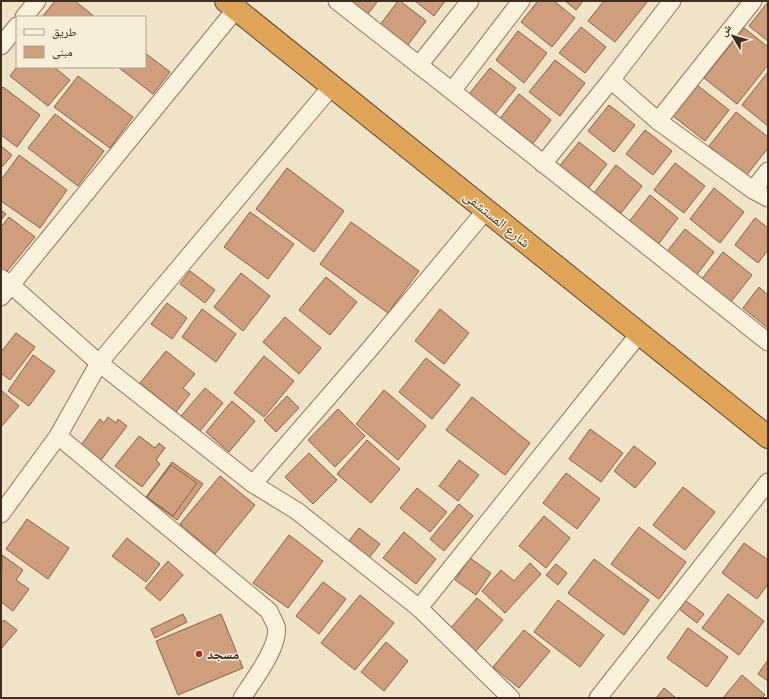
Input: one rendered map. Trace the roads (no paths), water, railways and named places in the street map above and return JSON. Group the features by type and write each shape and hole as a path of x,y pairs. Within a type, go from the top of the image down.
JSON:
{"highway":[{"name":"شارع المستشفى","path":"231,5 639,334 765,430"}],"street":[{"path":"25,16 37,1"},
{"path":"337,1 452,90 768,342"},
{"path":"419,65 470,1"},
{"path":"452,90 521,1"},
{"path":"543,164 672,1"},
{"path":"658,121 753,1"},
{"path":"231,5 4,286 253,484 297,511 418,608 511,698"},
{"path":"1,46 16,27"},
{"path":"611,80 658,121 753,190 768,198"},
{"path":"1,514 58,436 99,363 332,87"},
{"path":"753,190 768,171"},
{"path":"253,484 369,350 486,210"},
{"path":"418,608 639,334"},
{"path":"58,436 269,611 276,627 274,642 265,664 242,698"},
{"path":"598,698 768,482"}],"place":[{"name":"مسجد","path":"199,654"}]}
